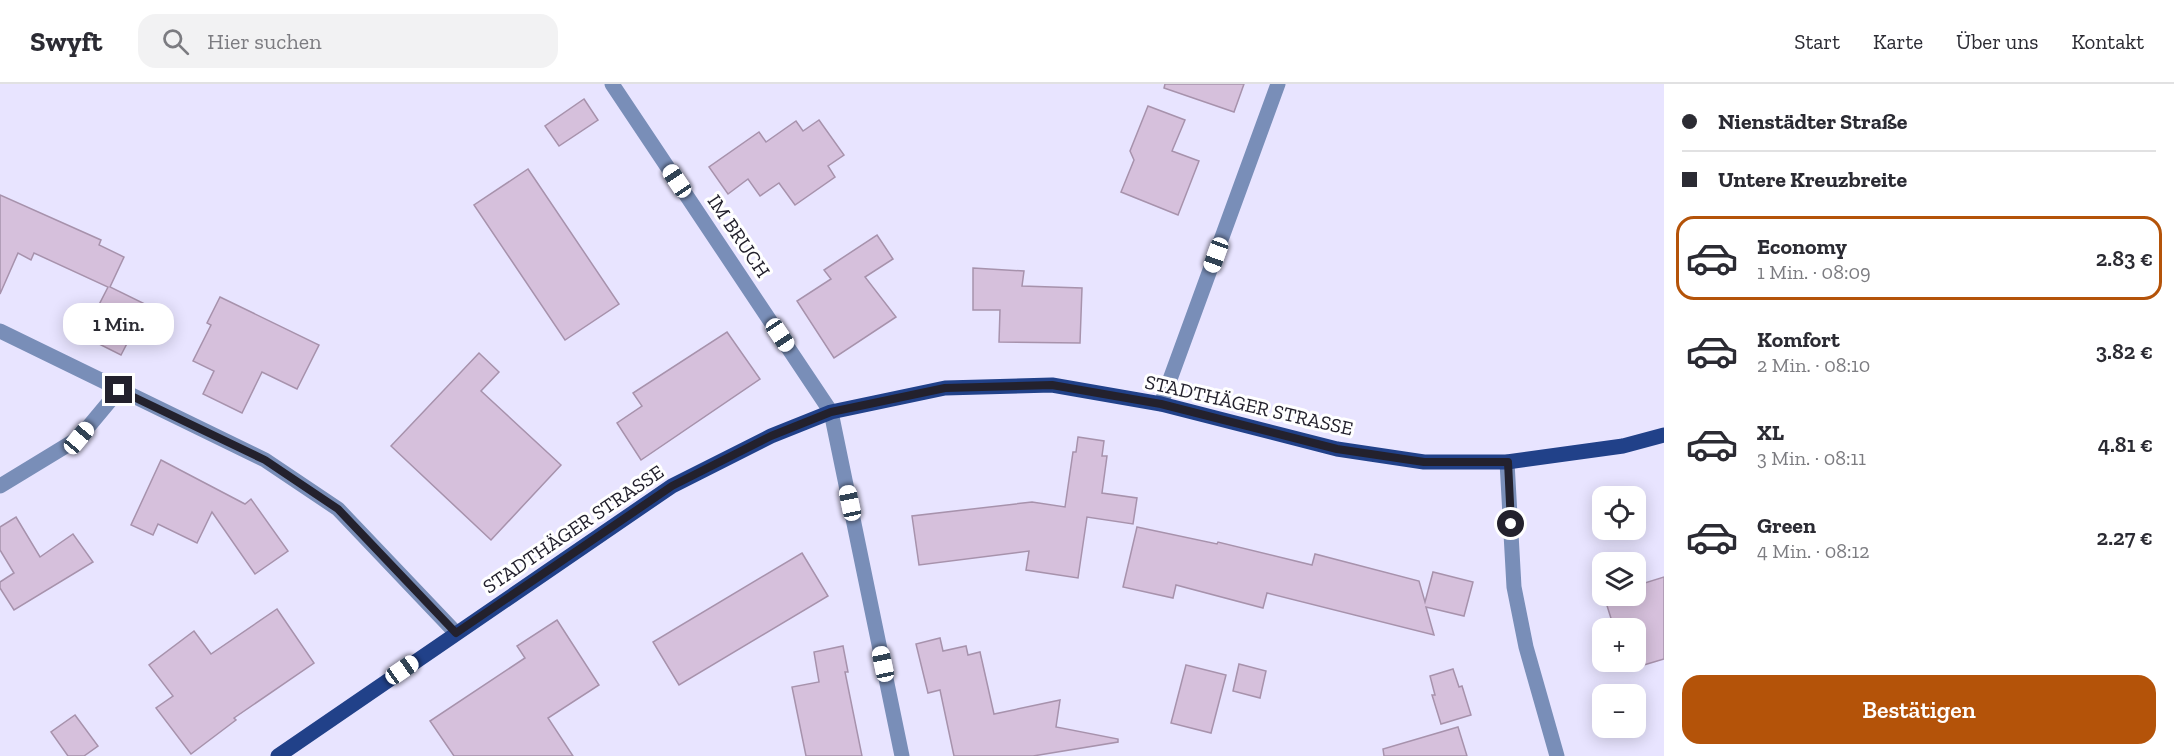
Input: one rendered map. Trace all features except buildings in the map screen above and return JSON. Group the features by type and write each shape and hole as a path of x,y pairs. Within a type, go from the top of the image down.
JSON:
{"main road":[{"name":"STADTHÄGER STRASSE","path":"278,756 672,486 771,436 831,412 945,388 1052,385 1161,404 1337,449 1424,462 1508,462 1623,446 1664,435"}],"street":[{"name":"IM BRUCH","path":"612,84 831,412"},
{"path":"1161,404 1278,84"},
{"path":"0,331 265,460 338,509 456,633"},
{"path":"0,486 79,438 119,390"},
{"path":"831,412 902,756"},
{"path":"1508,462 1514,587 1526,647 1557,756"}],"route":[{"path":"119,390 265,460 338,509 456,633 672,486 771,436 831,412 945,388 1052,385 1161,404 1337,449 1424,462 1508,462 1511,524"}]}
